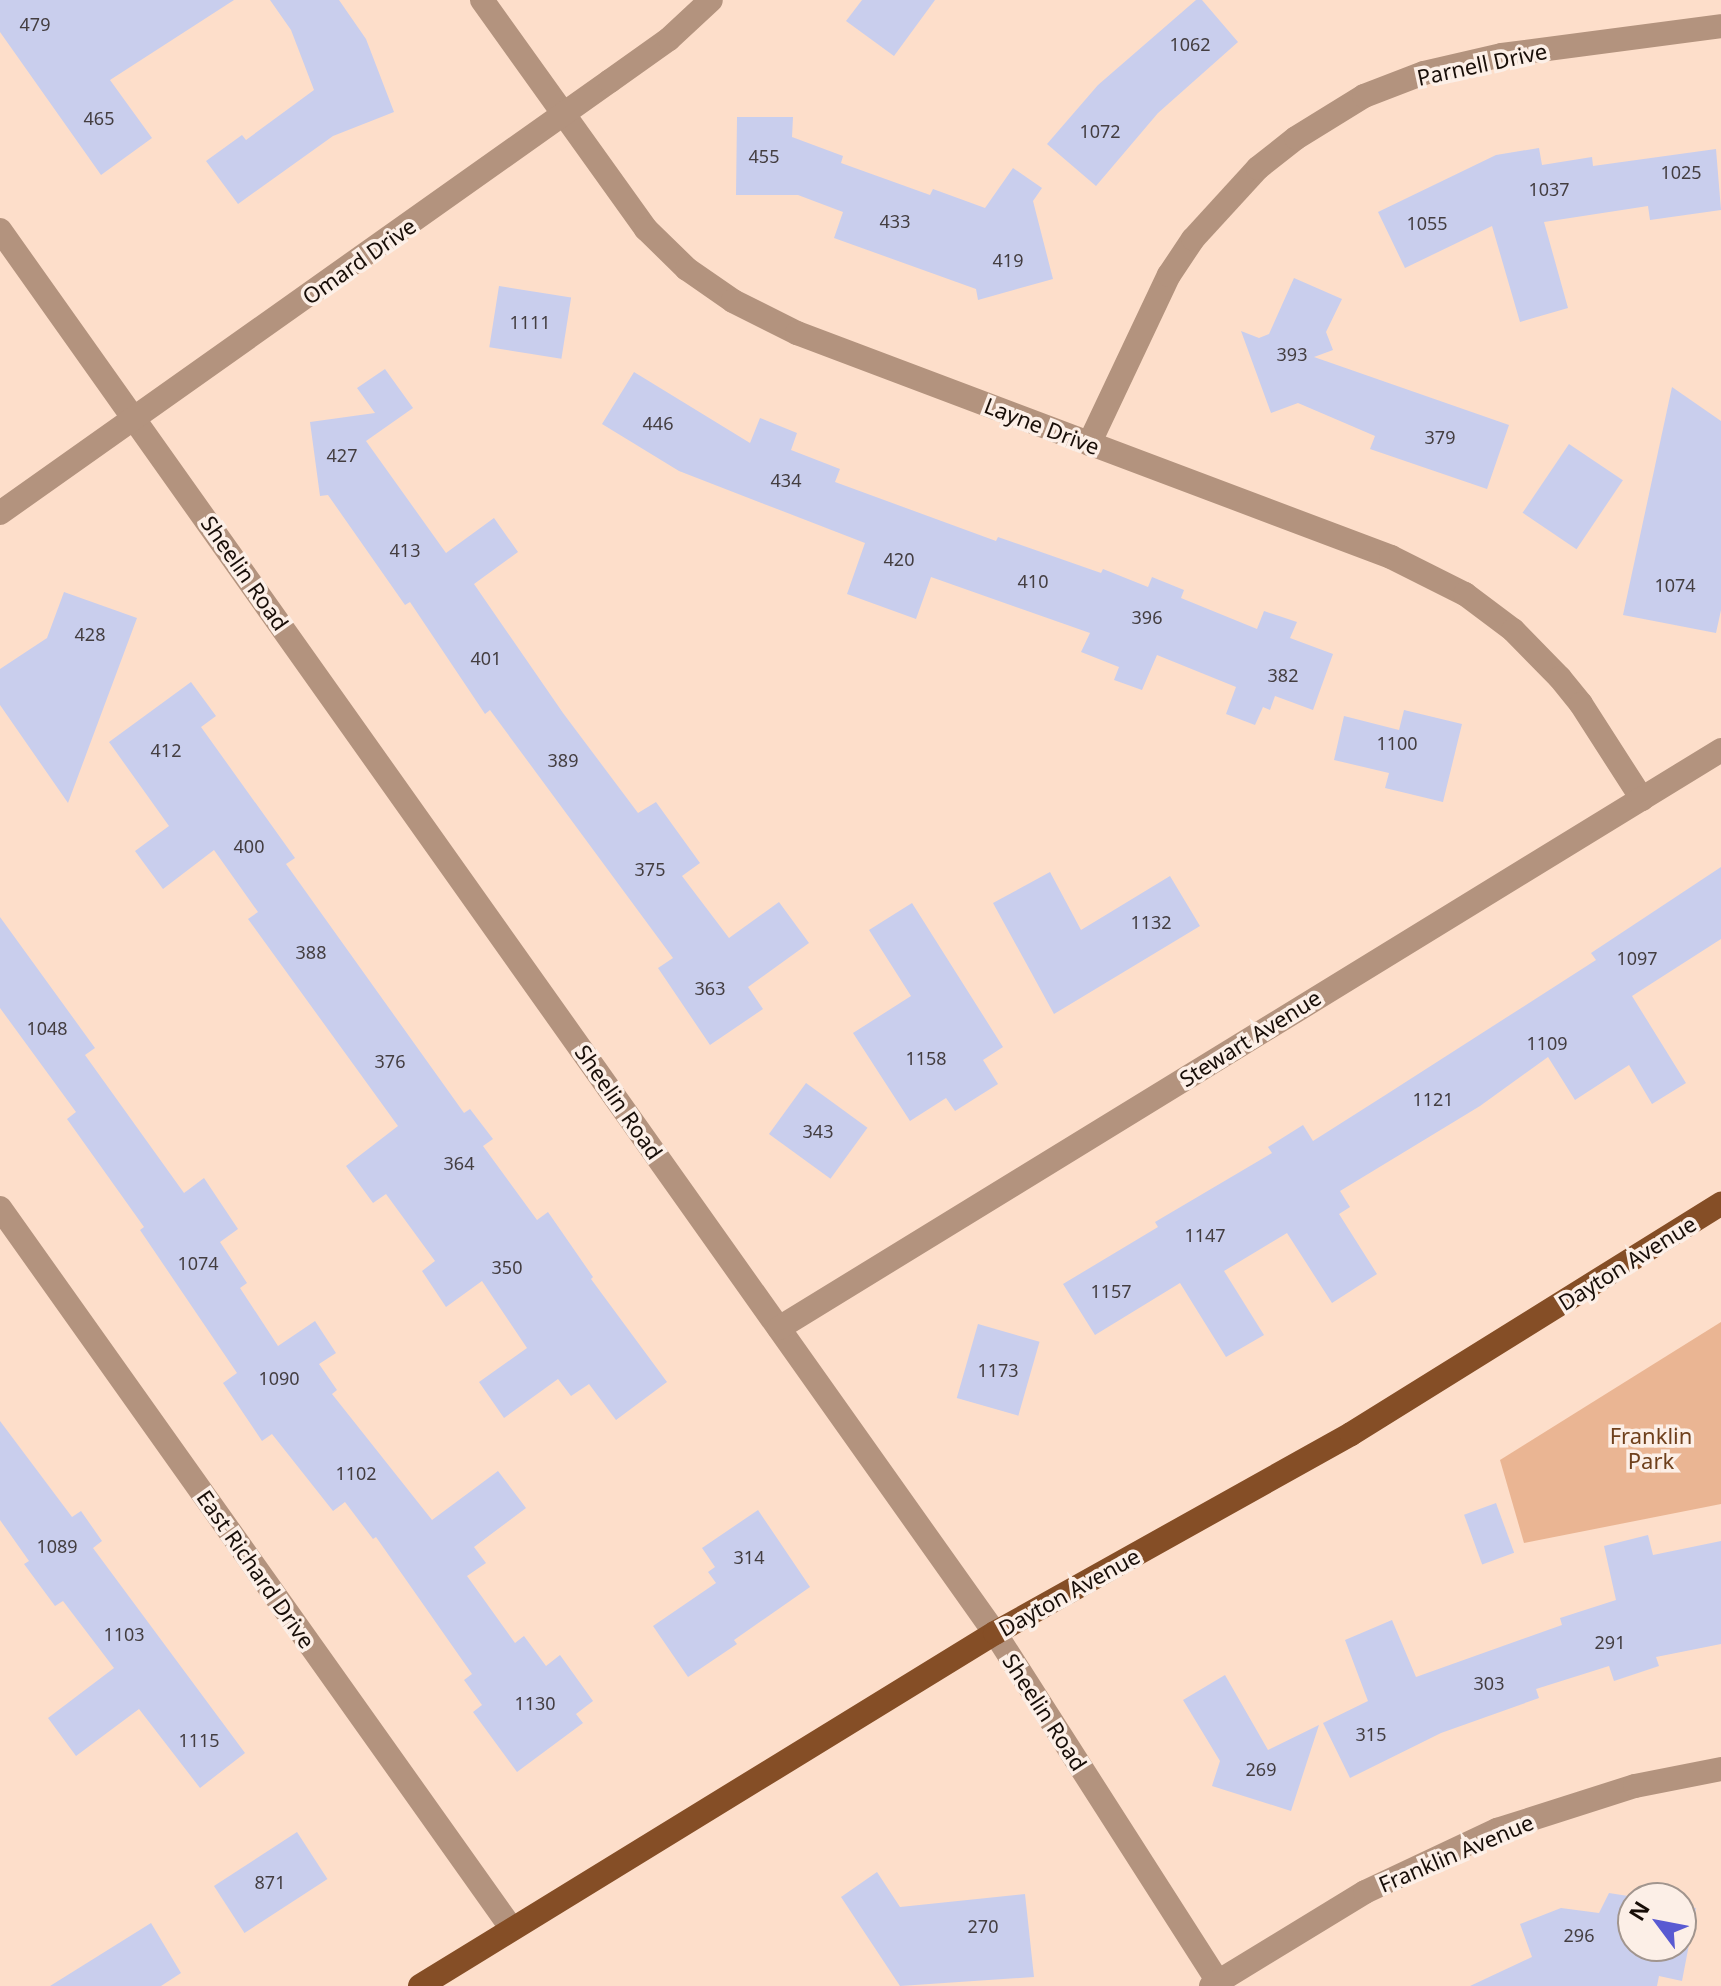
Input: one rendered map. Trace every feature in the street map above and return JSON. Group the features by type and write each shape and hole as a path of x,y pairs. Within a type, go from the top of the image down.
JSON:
{"main road":[{"name":"Dayton Avenue","path":"420,1986 995,1633 1351,1434 1721,1204"}],"street":[{"name":"Layne Drive","path":"482,0 646,229 687,269 733,301 797,333 1391,557 1465,594 1513,630 1560,678 1581,704 1642,799"},
{"name":"Omard Drive","path":"0,513 564,115 669,39 711,0"},
{"name":"Parnell Drive","path":"1089,444 1169,275 1193,239 1258,168 1296,138 1364,96 1424,73 1502,55 1721,26"},
{"name":"Sheelin Road","path":"0,230 995,1633 1217,1984"},
{"name":"Stewart Avenue","path":"779,1328 1721,750"},
{"name":"East Richard Drive","path":"0,1208 512,1929"},
{"name":"Franklin Avenue","path":"1217,1984 1365,1892 1497,1830 1635,1786 1721,1769"}],"green space":[{"name":"Franklin Park","path":"1721,1322 1721,1504 1524,1543 1500,1460"}],"building":[{"path":"0,0 234,0 110,80 152,138 101,175 0,32"},
{"path":"270,0 339,0 366,39 394,112 333,136 238,204 206,161 242,135 246,140 314,90 291,30"},
{"path":"862,0 935,0 894,56 846,21"},
{"path":"1196,0 1202,0 1238,42 1158,113 1096,186 1047,144 1098,85"},
{"path":"737,117 793,117 792,137 843,156 841,163 930,195 933,189 985,208 1013,168 1042,188 1033,201 1053,279 978,300 976,289 834,238 843,212 798,195 736,195"},
{"path":"1539,148 1542,165 1592,157 1593,166 1716,149 1721,210 1650,220 1648,206 1544,222 1568,308 1520,322 1492,226 1405,268 1378,212 1496,155"},
{"path":"1294,278 1342,299 1326,332 1333,350 1314,357 1509,425 1487,489 1370,449 1375,436 1298,403 1271,413 1241,331 1259,338 1269,334"},
{"path":"499,286 571,297 561,359 489,347"},
{"path":"385,369 413,408 366,441 446,553 494,518 518,552 474,584 563,713 638,813 656,802 700,863 682,876 729,938 779,902 809,943 748,987 763,1009 710,1045 658,968 673,958 490,710 485,714 410,602 405,605 328,495 320,496 310,422 375,413 357,388"},
{"path":"634,372 750,443 760,418 797,433 791,450 840,469 835,482 996,541 998,537 1101,573 1103,569 1148,587 1152,577 1184,590 1181,598 1257,629 1264,611 1297,622 1290,638 1333,654 1313,710 1275,696 1270,710 1263,707 1255,725 1226,714 1236,687 1157,655 1142,690 1114,680 1119,667 1081,652 1090,633 931,577 916,619 847,594 865,543 679,471 602,424"},
{"path":"1672,387 1721,421 1721,610 1716,633 1623,615"},
{"path":"1569,444 1623,480 1576,549 1523,513"},
{"path":"64,592 137,618 68,803 0,705 0,669 47,638"},
{"path":"191,682 216,716 201,727 295,858 286,864 464,1113 470,1109 493,1139 483,1146 537,1220 548,1212 593,1277 591,1279 667,1382 616,1420 589,1384 571,1396 558,1379 504,1418 479,1382 527,1348 482,1281 446,1307 422,1271 435,1261 386,1194 373,1203 346,1166 398,1126 248,919 258,912 214,850 163,889 135,851 169,826 109,742"},
{"path":"1404,710 1462,724 1443,802 1385,788 1389,773 1334,760 1344,716 1399,730"},
{"path":"1721,867 1721,939 1632,996 1686,1083 1652,1104 1629,1065 1575,1100 1548,1057 1480,1106 1340,1191 1350,1207 1339,1214 1377,1274 1332,1303 1287,1233 1224,1271 1264,1335 1226,1357 1180,1283 1095,1335 1063,1284 1158,1227 1155,1222 1272,1153 1268,1147 1303,1125 1313,1141 1596,960 1591,953"},
{"path":"1050,872 1081,930 1170,876 1200,926 1054,1014 993,903"},
{"path":"912,903 1003,1047 983,1060 998,1084 955,1111 946,1098 910,1121 853,1033 911,996 869,930"},
{"path":"0,917 95,1048 85,1055 184,1193 204,1178 238,1229 220,1242 247,1283 240,1288 278,1346 315,1321 336,1353 319,1364 337,1390 332,1394 432,1520 498,1471 526,1508 474,1547 486,1563 467,1576 515,1643 524,1636 546,1666 560,1655 593,1701 576,1714 583,1723 517,1772 473,1712 482,1705 464,1680 472,1674 376,1537 373,1539 345,1502 333,1511 272,1434 262,1441 223,1383 237,1373 140,1230 144,1227 67,1119 76,1112 0,1008"},
{"path":"806,1083 867,1128 830,1179 769,1134"},
{"path":"978,1324 1040,1342 1018,1416 957,1398"},
{"path":"0,1421 72,1517 81,1511 102,1541 93,1548 245,1753 200,1788 139,1709 76,1756 48,1718 114,1668 63,1601 55,1606 24,1564 29,1561 0,1520"},
{"path":"1496,1503 1514,1553 1482,1564 1464,1515"},
{"path":"758,1510 810,1587 734,1640 737,1644 688,1677 653,1626 716,1583 708,1572 715,1567 702,1548"},
{"path":"1648,1535 1653,1555 1721,1541 1721,1644 1656,1657 1659,1666 1614,1681 1609,1666 1536,1689 1539,1698 1441,1733 1350,1778 1323,1723 1368,1701 1345,1640 1392,1620 1416,1677 1562,1625 1560,1618 1616,1600 1604,1546"},
{"path":"1225,1675 1268,1750 1319,1725 1291,1811 1212,1786 1220,1761 1183,1700"},
{"path":"297,1832 327,1879 244,1933 214,1886"},
{"path":"877,1872 900,1907 1025,1894 1034,1977 900,1986 841,1897"},
{"path":"1609,1893 1617,1894 1617,1962 1686,1962 1682,1981 1659,1976 1657,1986 1470,1986 1532,1957 1520,1924 1561,1908 1599,1913"},
{"path":"151,1923 181,1973 161,1986 50,1986"}]}
